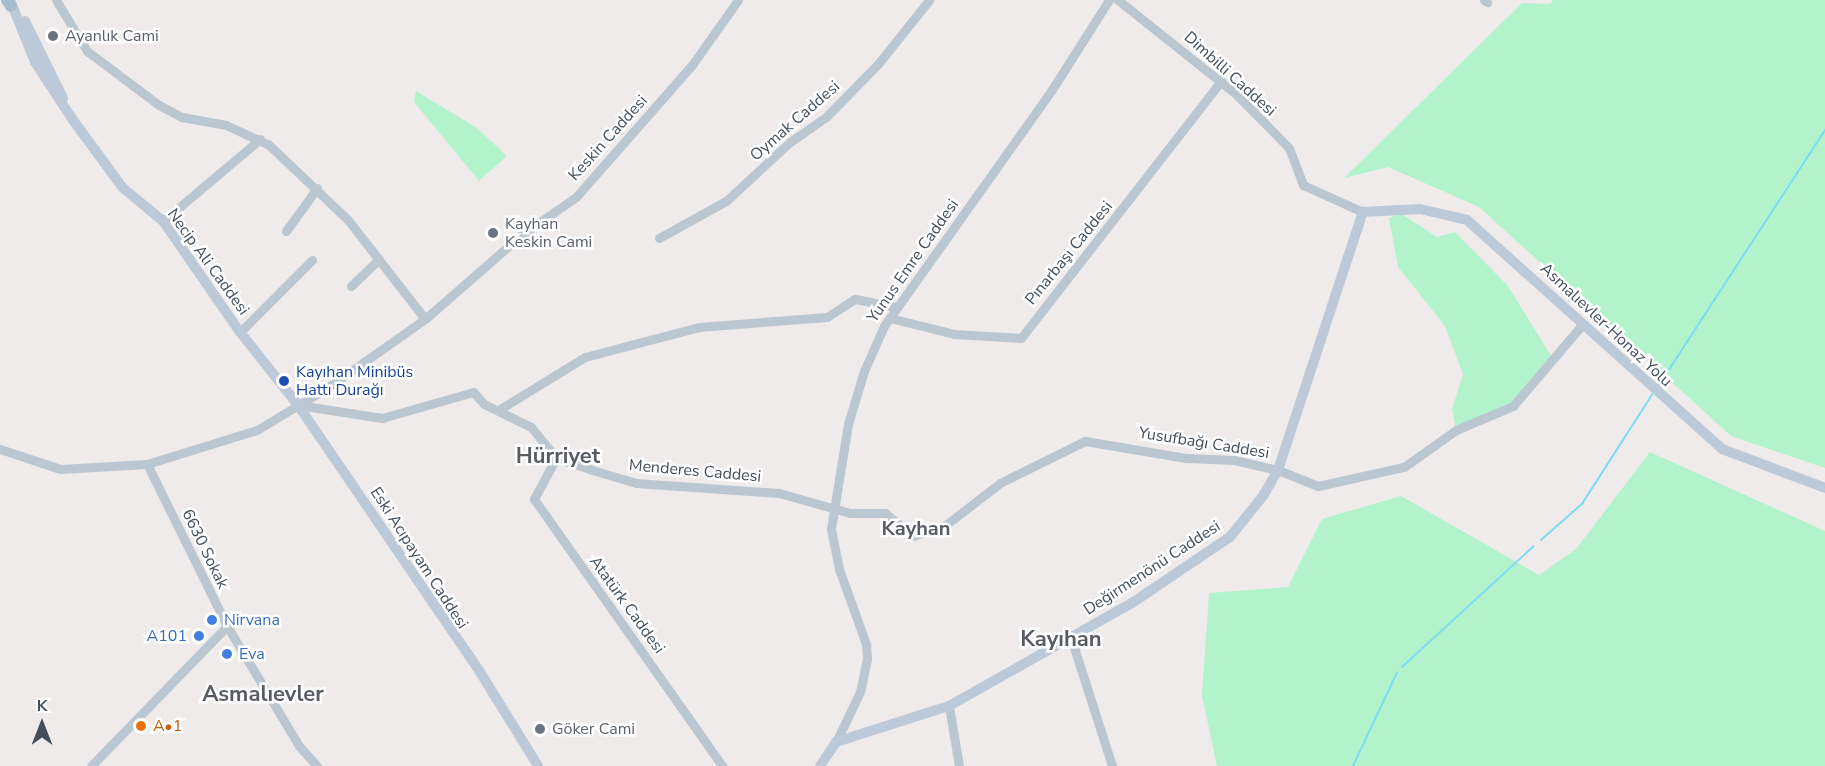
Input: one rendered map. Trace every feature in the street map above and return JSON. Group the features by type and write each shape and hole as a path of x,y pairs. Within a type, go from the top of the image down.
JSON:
{"main road":[{"name":"Necip Ali Caddesi","path":"11,1 35,62 73,120 123,188 163,221 240,332 271,369"},
{"name":"Asmalıevler-Honaz Yolu","path":"1362,212 1420,209 1467,220 1722,449 1825,488"},
{"name":"Değirmenönü Caddesi","path":"836,742 949,706 1132,603 1230,537 1263,496 1278,470 1304,399 1362,212"},
{"name":"Eski Acıpayam Caddesi","path":"271,369 303,407 480,672 538,766"},
{"path":"820,766 836,742"}],"street":[{"path":"56,0 87,51 159,105 182,117 226,125 260,139 317,188 379,259 425,319"},
{"name":"Keskin Caddesi","path":"0,449 60,469 147,464 257,430 303,407 425,319 475,272 576,197 606,167 692,65 738,0"},
{"name":"Oymak Caddesi","path":"659,238 726,201 790,142 826,117 878,64 929,0"},
{"name":"Yunus Emre Caddesi","path":"836,742 860,692 867,658 866,644 837,560 831,529 852,407 864,371 896,307 1051,91 1109,0"},
{"name":"Dimbilli Caddesi","path":"1118,0 1221,81 1289,148 1303,185 1362,212"},
{"name":"Pınarbaşı Caddesi","path":"890,318 954,334 1021,338 1221,81"},
{"path":"163,221 260,139"},
{"path":"286,231 317,188"},
{"path":"351,286 379,259"},
{"path":"240,332 312,260"},
{"path":"500,409 585,357 699,327 827,317 855,299 896,307"},
{"name":"Yusufbağı Caddesi","path":"834,507 850,513 885,513 913,536 930,532 1000,483 1085,441 1278,470 1318,486 1404,467 1456,430 1513,406 1582,325"},
{"path":"303,407 329,407 365,418 381,418 413,412 473,392 484,404 500,409 531,427 556,458"},
{"name":"Menderes Caddesi","path":"556,458 623,481 779,494 834,507"},
{"name":"Atatürk Caddesi","path":"556,458 534,499 722,766"},
{"name":"6630 Sokak","path":"147,464 227,626 299,746 317,766"},
{"path":"91,766 227,626"},
{"path":"1071,638 1112,766"},
{"path":"949,706 959,766"}],"green space":[{"path":"1553,0 1825,0 1825,468 1731,436 1479,207 1388,167 1344,178 1522,3 1550,4"},
{"path":"416,91 477,128 507,156 479,181 414,102"},
{"path":"1400,213 1437,237 1455,232 1508,286 1553,359 1513,406 1456,430 1452,409 1463,374 1445,326 1398,267 1389,218"},
{"path":"1650,452 1825,531 1825,766 1217,766 1202,696 1209,593 1288,587 1322,519 1401,496 1539,575 1576,549"}],"waterway":[{"path":"1659,385 1825,130"},
{"path":"1541,540 1582,504 1652,395"},
{"path":"1402,667 1533,547"},
{"path":"1353,766 1397,673"}],"place":[{"name":"Ayanlık Cami","path":"53,36"},
{"name":"Kayhan Keskin Cami","path":"493,233"},
{"name":"Kayıhan Minibüs Hattı Durağı","path":"284,381"},
{"name":"Nirvana","path":"212,620"},
{"name":"A101","path":"199,636"},
{"name":"Eva","path":"227,654"},
{"name":"A•1","path":"141,726"},
{"name":"Göker Cami","path":"540,729"}],"district":[{"name":"Hürriyet","path":"558,457"},
{"name":"Kayhan","path":"916,528"},
{"name":"Kayıhan","path":"1061,640"},
{"name":"Asmalıevler","path":"263,695"}]}
